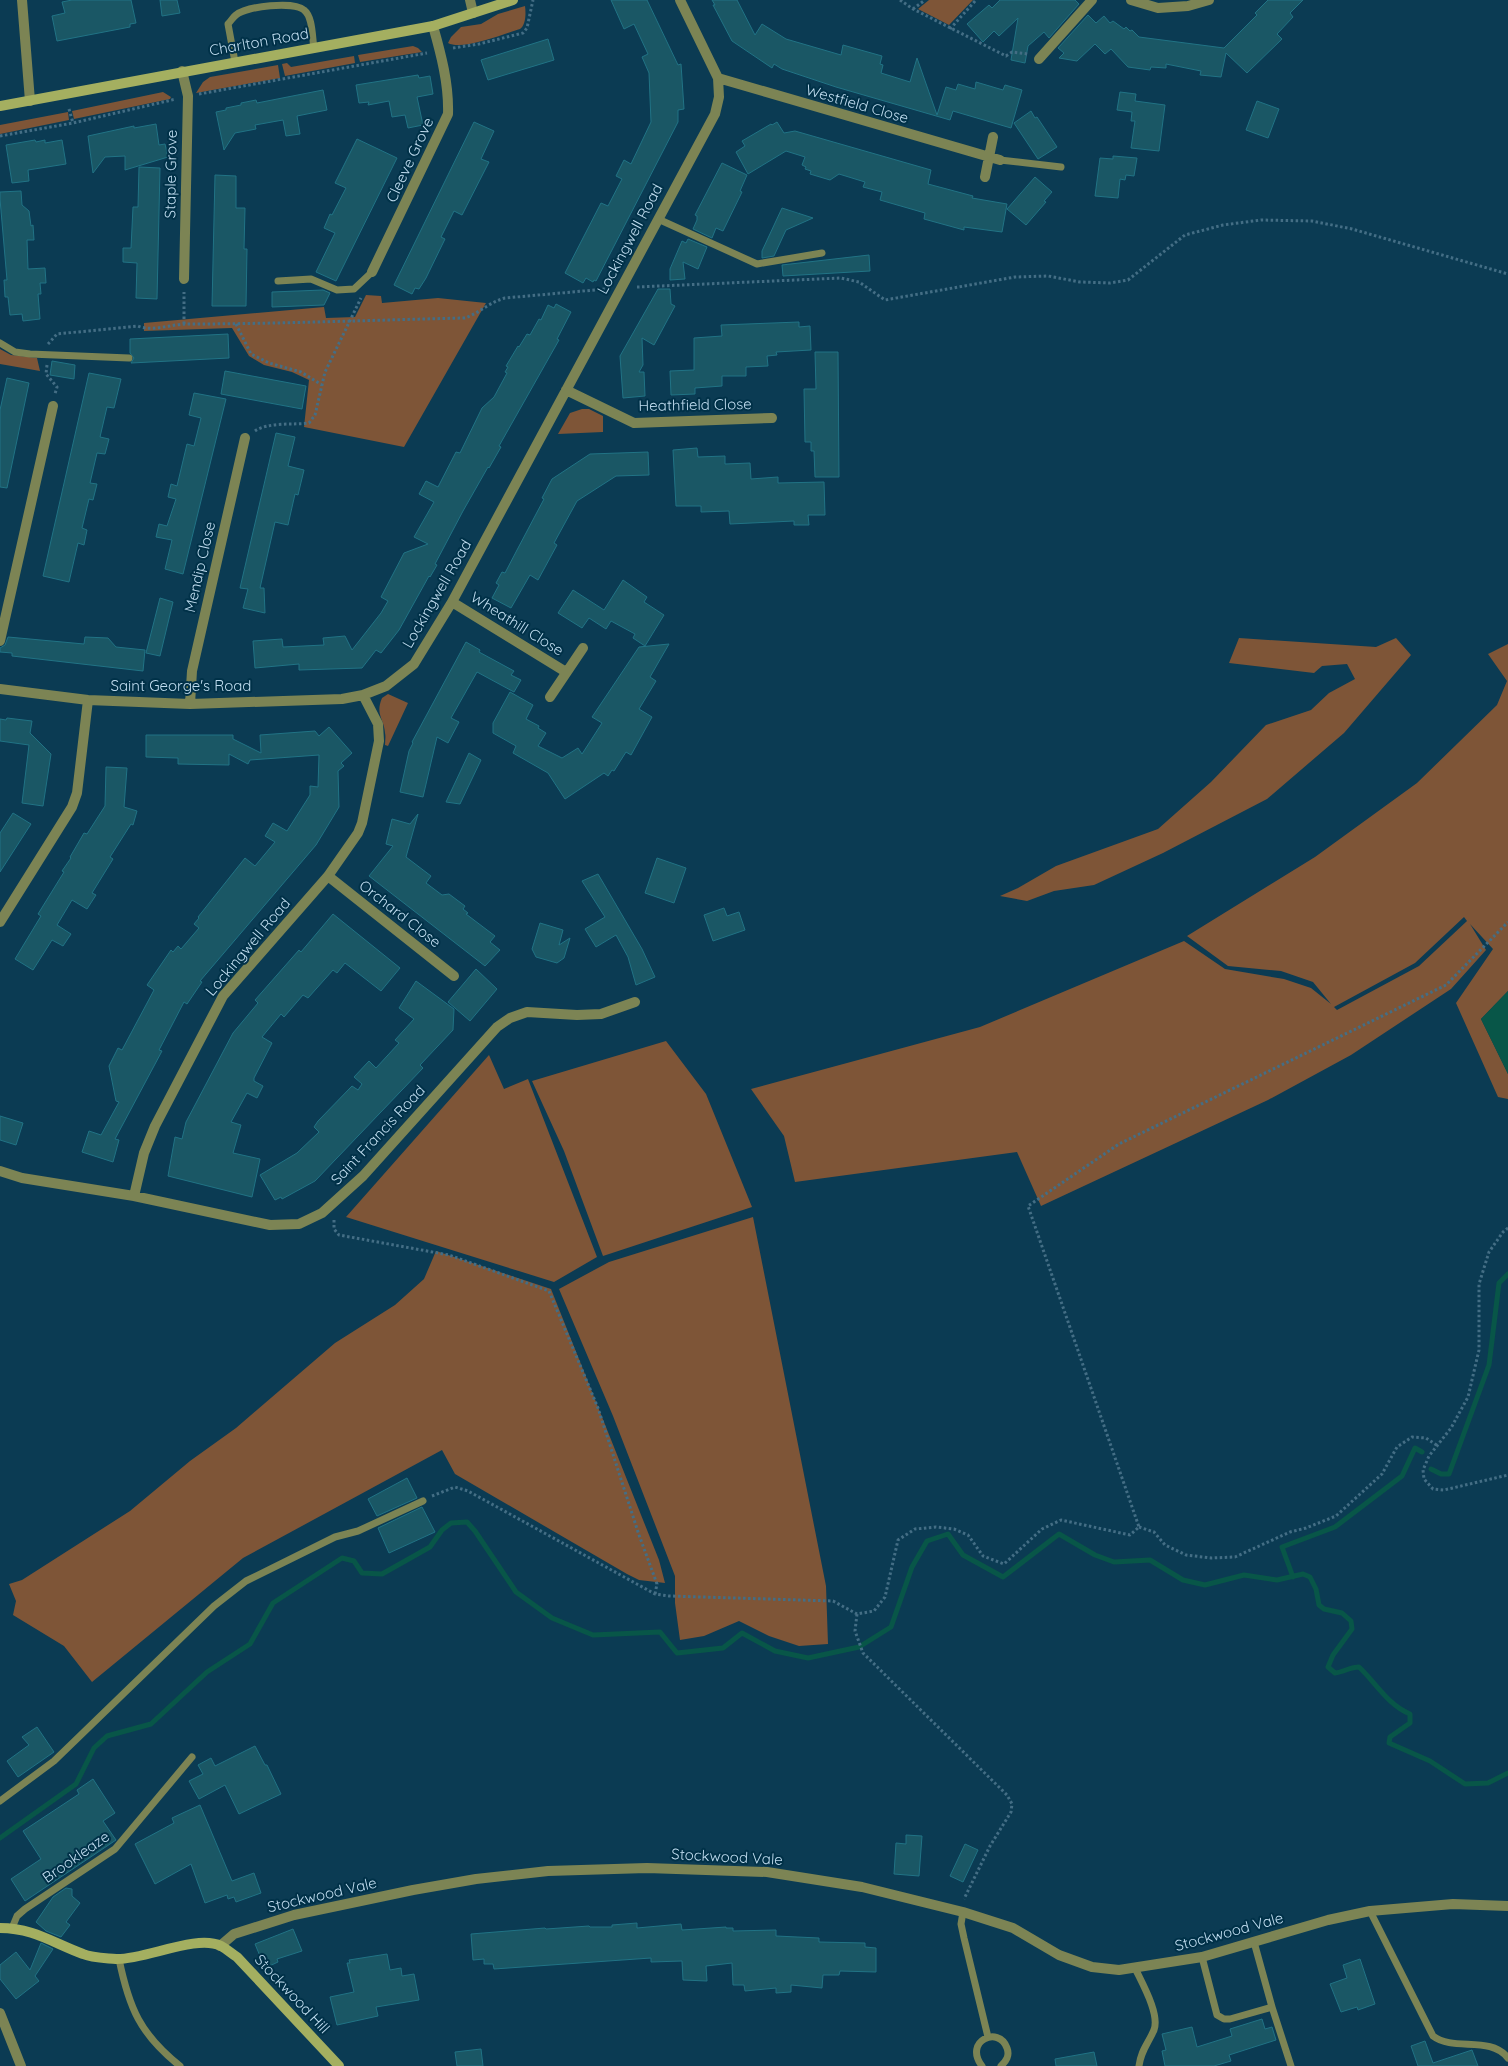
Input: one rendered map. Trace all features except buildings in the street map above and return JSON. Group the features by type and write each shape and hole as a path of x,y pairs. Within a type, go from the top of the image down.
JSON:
{"street":[{"path":"22,0 30,101"},
{"path":"470,0 473,13"},
{"name":"Charlton Road","path":"2,105 433,26 513,0"},
{"name":"Lockingwell Road","path":"134,1196 144,1153 155,1126 223,996 328,876 358,832 379,741 378,724 363,695 386,686 414,664 452,602 715,114 719,97 718,78 680,0"},
{"path":"1040,59 1092,0"},
{"path":"1131,0 1158,8 1188,6 1209,0"},
{"name":"Cleeve Grove","path":"372,272 448,114 448,97 440,50 433,26"},
{"name":"Staple Grove","path":"182,71 188,96 184,279"},
{"name":"Westfield Close","path":"718,78 1000,160"},
{"path":"985,177 993,138"},
{"name":"Heathfield Close","path":"566,390 634,423 772,418"},
{"path":"0,641 53,406"},
{"name":"Mendip Close","path":"190,704 192,671 245,438"},
{"name":"Wheathill Close","path":"452,602 566,672"},
{"name":"Wheathill Close","path":"550,697 583,648"},
{"name":"Saint George's Road","path":"0,689 88,700 190,704 342,699 363,695"},
{"path":"0,922 72,807 77,793 88,700"},
{"name":"Orchard Close","path":"328,876 454,976"},
{"name":"Saint Francis Road","path":"0,1170 22,1178 134,1196 270,1225 299,1224 322,1213 363,1176 497,1027 510,1018 527,1012 576,1015 601,1014 635,1002"},
{"name":"Stockwood Vale","path":"220,1946 234,1934 294,1915 422,1888 476,1879 548,1871 647,1868 767,1872 862,1887 963,1912 1013,1928 1059,1955 1092,1967 1119,1970 1202,1958 1328,1920 1370,1912 1452,1904 1508,1906"},
{"path":"0,1928 12,1928 41,1934 84,1955 118,1959 187,1945 207,1943 220,1946"},
{"name":"Stockwood Hill","path":"220,1946 237,1957 338,2066"},
{"path":"0,2013 21,2066"}],"lane":[{"path":"235,62 228,24 236,15 245,10 280,5 295,5 305,10 309,18 314,48"},
{"path":"1000,160 1061,166"},
{"path":"658,219 757,264 822,253"},
{"path":"278,281 311,280 337,290 354,289 372,272"},
{"path":"0,343 15,352 129,358"},
{"path":"0,1801 54,1762 214,1606 246,1581 335,1537 358,1531 423,1501"},
{"name":"Brookleaze","path":"12,1928 17,1916 25,1909 115,1849 192,1758"},
{"path":"963,1912 961,1924 988,2037"},
{"path":"1370,1912 1433,2036 1441,2042 1478,2044 1505,2054 1508,2058"},
{"path":"1254,1942 1291,2066"},
{"path":"1202,1958 1217,2015 1230,2019 1272,2007"},
{"path":"118,1959 130,2003 142,2028 162,2052 180,2066"},
{"path":"1135,1968 1155,2014 1155,2028 1140,2054 1139,2066"},
{"path":"982,2066 977,2059 976,2050 980,2042 988,2037 998,2038 1005,2043 1008,2052 1007,2060 1001,2066"}],"path":[{"path":"0,136 188,96 479,44 523,33 527,28 533,0"},
{"path":"900,0 950,29 1006,56 1012,52 1026,53 1040,59"},
{"path":"913,9 925,0"},
{"path":"950,29 976,0"},
{"path":"70,109 73,122"},
{"path":"53,406 57,387 46,374 48,343 56,334 138,326 145,329 184,324 465,318 475,314 494,301 505,298 621,288 841,278 859,282 885,300 1016,277 1048,276 1080,282 1110,283 1128,280 1185,235 1223,225 1261,220 1312,221 1352,229 1508,274"},
{"path":"184,279 184,324"},
{"path":"245,438 259,428 310,423 315,415 325,372 352,321 362,296"},
{"path":"236,324 250,354 269,363 301,372 322,385"},
{"path":"1139,1527 1028,1206 1119,1144 1446,985 1508,922"},
{"path":"322,1213 334,1220 334,1229 339,1235 449,1255 549,1291 598,1408 657,1584 655,1594"},
{"path":"1508,1228 1489,1252 1479,1284 1479,1350 1468,1397 1451,1428 1430,1456 1423,1470 1424,1478 1433,1489 1444,1490 1508,1475"},
{"path":"1139,1527 1154,1532 1165,1545 1186,1555 1211,1558 1235,1557 1290,1532 1336,1516 1382,1474 1397,1447 1412,1437 1426,1438 1438,1446"},
{"path":"423,1501 444,1490 455,1487 468,1491 655,1594 833,1601 857,1614 874,1612 886,1597 898,1540 915,1529 936,1526 954,1529 968,1535 983,1556 1004,1564 1042,1529 1061,1520 1130,1536 1139,1527"},
{"path":"857,1614 855,1631 863,1653 1008,1795 1012,1804 1011,1812 990,1846 962,1903 963,1912"}],"shaded area":[{"path":"929,0 973,0 949,25 918,9"},
{"path":"525,6 524,22 520,29 494,38 463,45 448,43 461,27 481,24 498,14"},
{"path":"413,46 422,52 360,62 358,55"},
{"path":"354,56 355,63 285,76 282,64 287,63 291,67"},
{"path":"278,65 280,78 196,93 203,82 210,77"},
{"path":"163,92 171,97 170,99 74,119 72,111"},
{"path":"68,112 69,120 0,134 0,125"},
{"path":"366,295 381,296 382,303 438,298 486,303 404,447 304,427 309,380 292,372 264,365 249,356 232,328 144,331 144,323 324,307 326,318 355,317"},
{"path":"0,349 11,355 37,358 40,371 0,364"},
{"path":"589,409 603,416 603,432 558,434 570,413"},
{"path":"1239,638 1376,647 1396,638 1411,655 1344,733 1267,799 1163,853 1094,885 1054,891 1027,901 1000,896 1056,866 1158,829 1211,782 1266,725 1311,710 1329,693 1355,679 1347,664 1322,666 1314,673 1229,663"},
{"path":"1508,644 1508,991 1481,1019 1508,1074 1508,1099 1498,1097 1456,1003 1493,949 1470,924 1486,950 1451,989 1351,1055 1268,1100 1041,1206 1017,1152 795,1182 784,1136 751,1089 980,1027 1184,941 1225,969 1284,979 1311,988 1331,1004 1313,982 1281,971 1228,966 1187,936 1315,857 1417,783 1497,705 1507,681 1488,654","holes":["1464,917 1467,921 1419,966 1337,1010 1334,1007 1415,963"]},
{"path":"388,694 408,703 388,746 385,745 384,728 379,709 382,698"},
{"path":"1508,991 1508,1074 1481,1019"},
{"path":"666,1041 706,1094 752,1207 603,1256 564,1151 532,1081"},
{"path":"489,1055 504,1089 528,1079 597,1257 554,1282 346,1217"},
{"path":"753,1217 826,1586 828,1644 799,1646 769,1636 739,1621 704,1636 680,1640 675,1603 675,1576 613,1416 559,1289 609,1262"},
{"path":"436,1251 551,1289 659,1560 665,1583 639,1580 627,1574 455,1474 442,1450 243,1558 92,1682 64,1646 13,1615 16,1601 9,1584 22,1580 130,1511 190,1461 236,1428 335,1343 395,1305 424,1279"}],"waterway":[{"path":"1431,1469 1441,1474 1449,1474 1489,1365 1499,1283 1508,1274"},
{"path":"1293,1577 1282,1547 1335,1527 1402,1476 1415,1448 1422,1452"},
{"path":"0,1838 76,1784 94,1748 107,1736 151,1724 207,1672 250,1644 273,1603 342,1558 354,1561 362,1573 382,1574 430,1547 442,1530 451,1523 467,1522 516,1592 552,1618 593,1635 660,1632 677,1653 723,1648 742,1633 775,1651 808,1658 859,1647 891,1627 912,1567 927,1541 948,1534 963,1555 1003,1577 1059,1534 1095,1555 1114,1562 1150,1560 1183,1580 1205,1585 1244,1575 1277,1580 1303,1574 1310,1577 1316,1589 1319,1605 1324,1609 1342,1613 1351,1621 1352,1629 1333,1655 1328,1667 1335,1673 1359,1667 1395,1705 1410,1714 1410,1723 1390,1737 1389,1743 1430,1761 1465,1784 1488,1783 1508,1773"}]}
